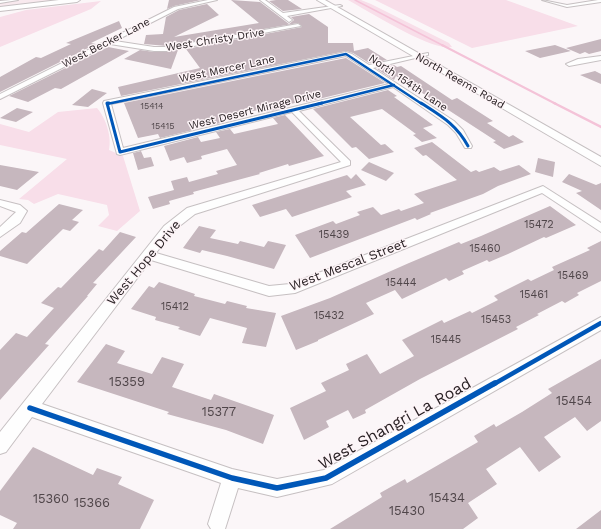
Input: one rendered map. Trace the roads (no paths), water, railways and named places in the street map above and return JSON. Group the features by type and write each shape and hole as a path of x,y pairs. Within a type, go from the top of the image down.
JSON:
{"main road":[{"path":"0,9 77,0"},
{"name":"North Reems Road","path":"320,0 334,4 601,162"},
{"name":"North Reems Road","path":"421,55 601,152"}],"street":[{"name":"West Becker Lane","path":"0,97 182,5 215,0"},
{"path":"262,0 281,14 334,4"},
{"path":"544,0 567,6 601,1"},
{"path":"170,11 182,13"},
{"name":"West Christy Drive","path":"108,42 154,49 167,49 298,26 281,14"},
{"name":"West Mercer Lane","path":"120,152 107,103 340,54 350,55"},
{"name":"North 154th Lane","path":"350,55 451,123 460,132 468,146"},
{"path":"366,67 421,55"},
{"path":"569,64 578,61 601,58"},
{"name":"West Desert Mirage Drive","path":"120,152 394,86"},
{"name":"West Hope Drive","path":"0,446 82,338 149,256 168,229 191,211 346,163 294,110"},
{"name":"West Mescal Street","path":"149,256 269,291 291,289 542,189 601,228"},
{"path":"0,203 16,207 22,211 16,220 0,233"},
{"name":"West Shangri La Road","path":"30,408 232,478 277,488 326,478 601,323"},
{"path":"218,524 232,478"}],"lane":[{"path":"0,2 17,0"}],"waterway":[{"path":"355,0 444,46"},
{"path":"442,45 556,104"},
{"path":"554,103 601,127"}]}
